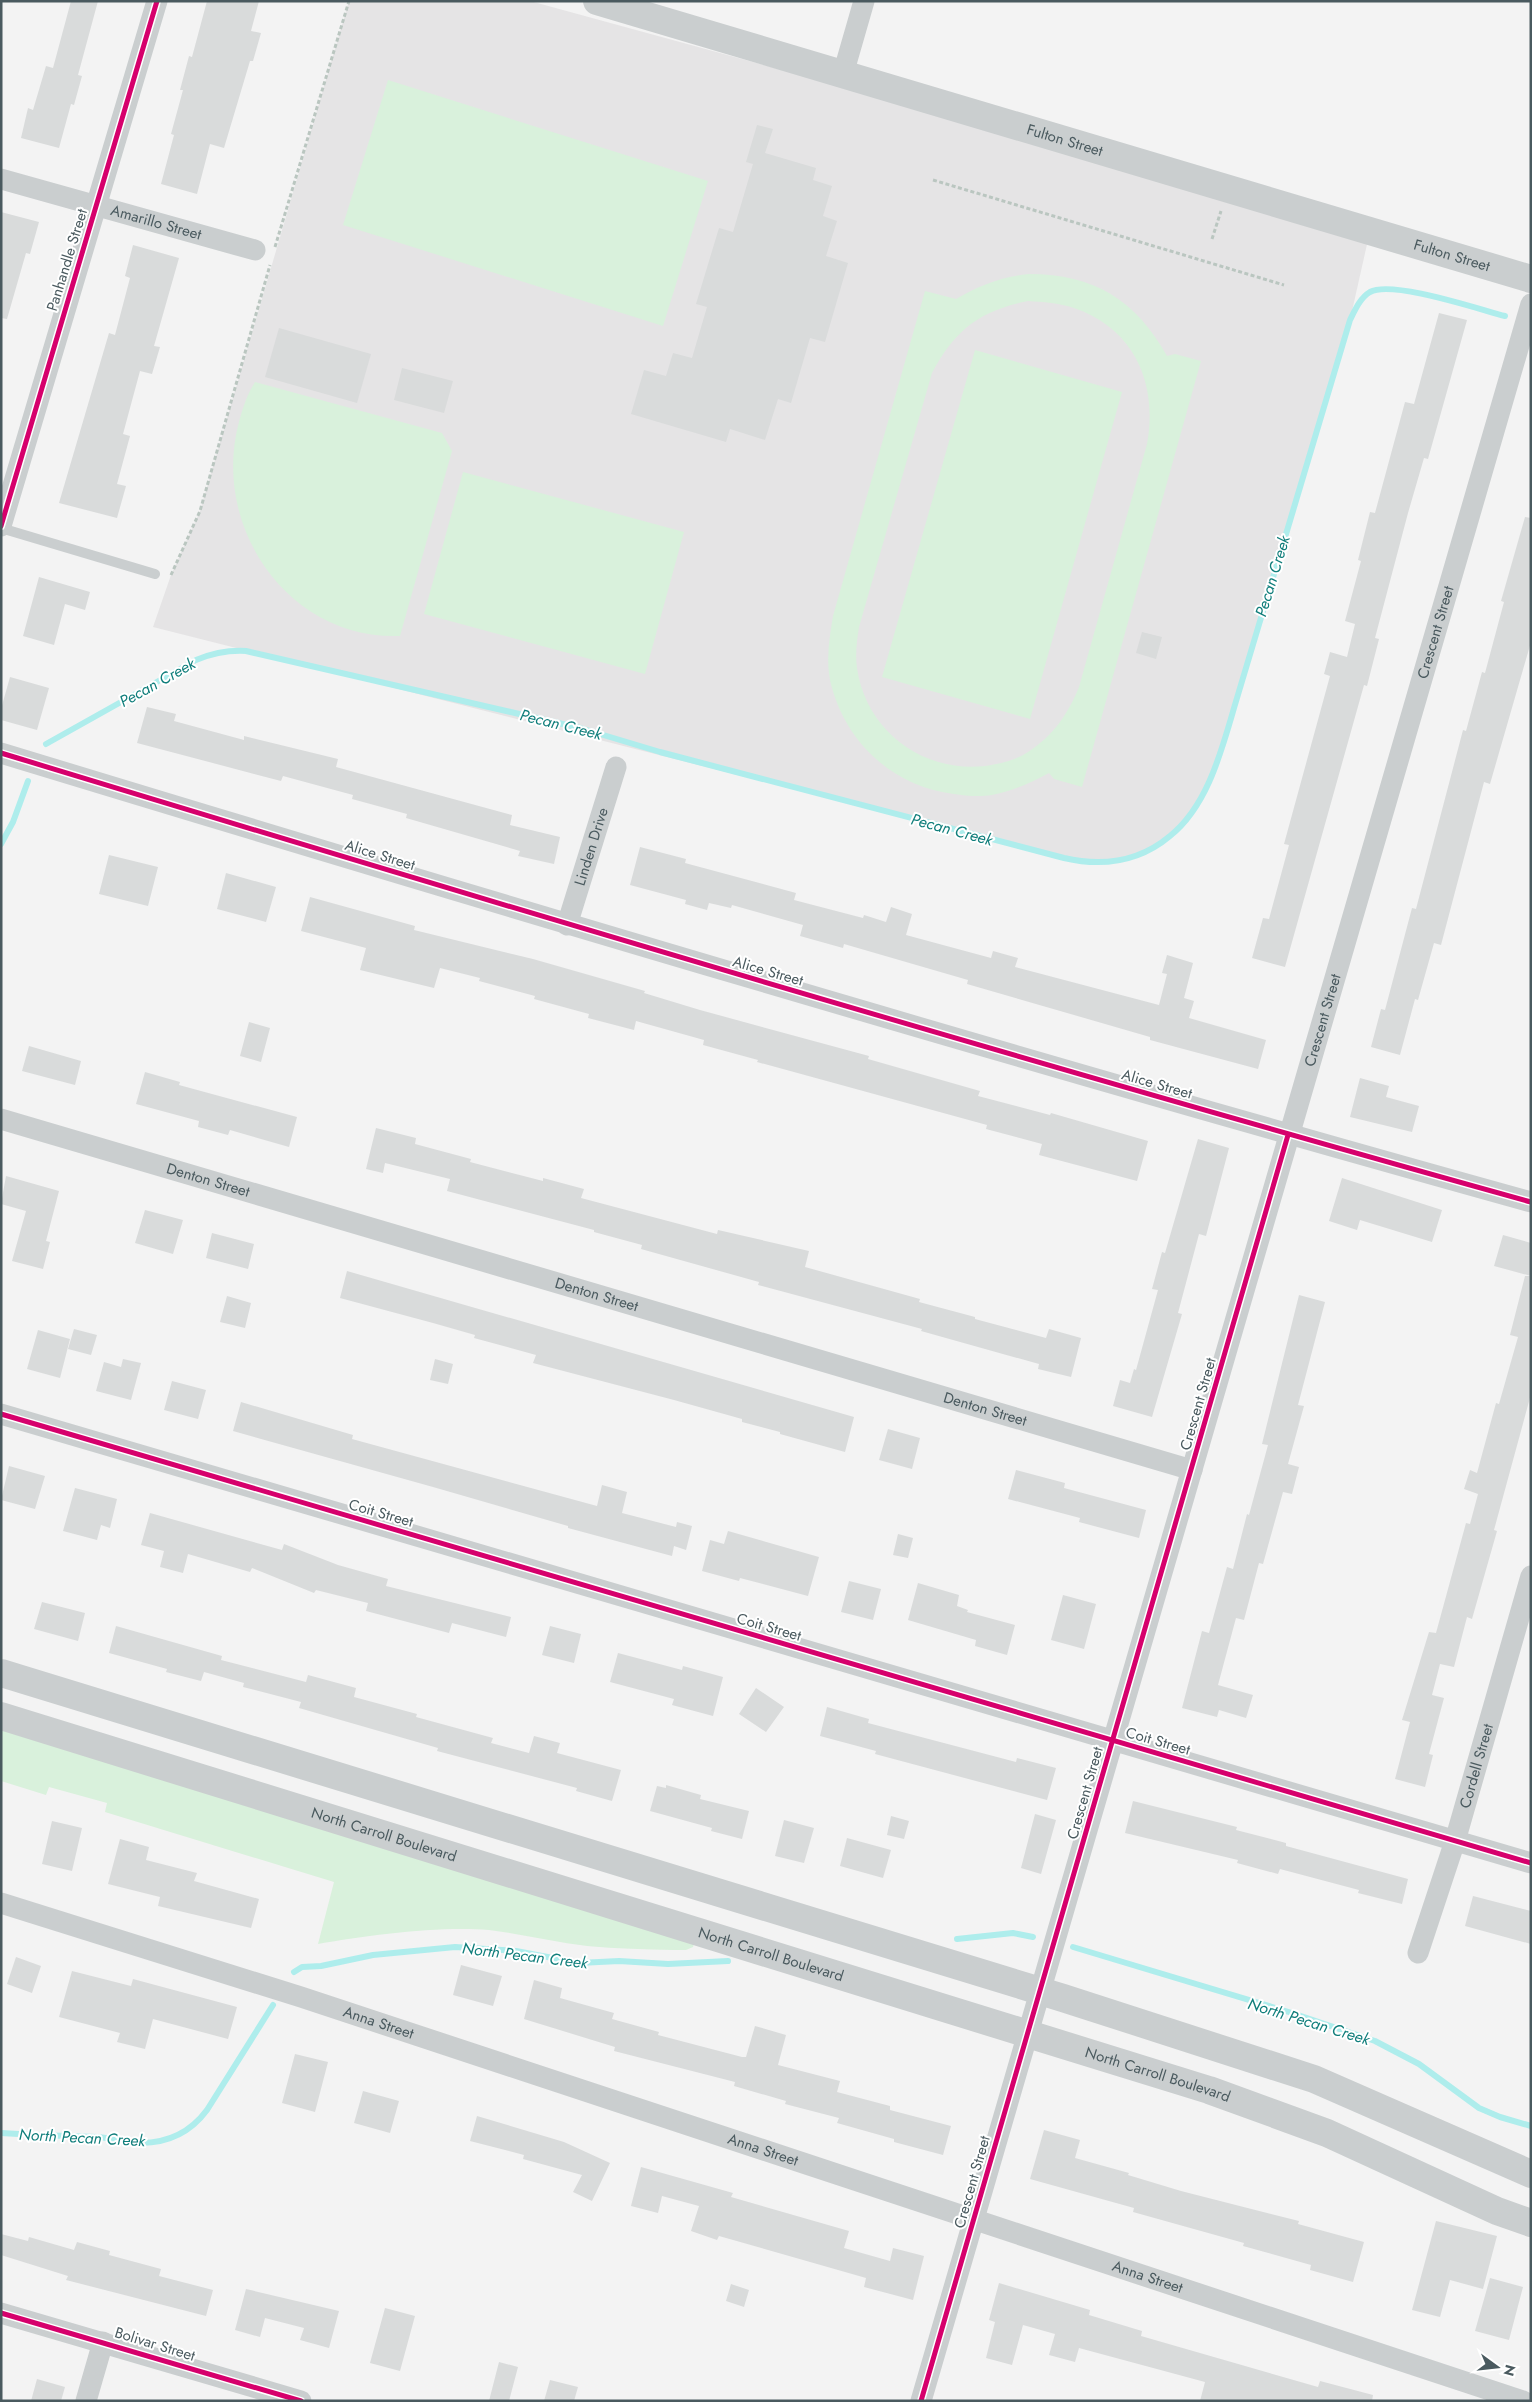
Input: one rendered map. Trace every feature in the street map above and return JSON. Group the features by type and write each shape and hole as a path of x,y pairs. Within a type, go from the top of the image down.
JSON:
{"main road":[{"name":"Fulton Street","path":"597,1 1531,279"},
{"path":"1,1673 1040,1991 1314,2079 1531,2174"},
{"name":"North Carroll Boulevard","path":"1,1716 1209,2090 1286,2116 1497,2211 1531,2223"}],"street":[{"name":"Panhandle Street","path":"1,527 157,1"},
{"path":"843,74 864,1"},
{"name":"Amarillo Street","path":"1,179 254,250"},
{"name":"Crescent Street","path":"921,2401 1531,304"},
{"name":"Alice Street","path":"1,754 567,925 1288,1135 1531,1202"},
{"name":"Linden Drive","path":"567,925 616,767"},
{"name":"Denton Street","path":"1,1119 1192,1470"},
{"name":"Coit Street","path":"1,1414 1531,1863"},
{"name":"Cordell Street","path":"1418,1953 1455,1841 1531,1576"},
{"name":"Anna Street","path":"1,1903 301,1997 1523,2401"},
{"name":"Bolivar Street","path":"1,2313 301,2401"},
{"path":"86,2401 103,2342"}],"lane":[{"path":"1,527 155,574"}],"path":[{"path":"155,574 171,575 200,511 349,1"},
{"path":"933,180 1284,285"},
{"path":"1212,239 1222,211"}],"shaded area":[{"path":"349,1 530,1 1370,231 1350,320 1223,743 1204,791 1191,813 1170,836 1130,859 1096,863 1070,859 153,627 171,575 200,511"}],"green space":[{"path":"388,80 708,181 663,326 343,225"},
{"path":"1029,274 1052,275 1074,279 1093,285 1111,294 1127,305 1142,320 1155,336 1167,356 1175,354 1201,361 1082,787 1054,779 1049,773 1021,786 992,795 954,794 932,790 912,783 877,760 862,745 839,709 832,688 828,661 829,643 833,616 925,291 956,299 991,282","holes":["1028,301 1068,306 1095,317 1113,330 1127,344 1138,361 1145,380 1149,400 1150,422 1147,444 1079,687 1065,715 1045,739 1023,755 1002,763 985,766 962,766 940,762 920,755 901,743 885,729 872,711 863,691 857,668 856,652 859,627 932,373 950,345 970,325 996,310"]},
{"path":"975,350 1122,392 1030,719 882,677"},
{"path":"255,382 442,433 452,451 400,636 362,633 327,621 297,601 271,575 252,544 239,510 233,473 236,435 241,414"},
{"path":"463,472 684,532 645,674 424,614"},
{"path":"1,1730 695,1941 693,1947 686,1950 598,1947 489,1930 448,1929 359,1937 318,1944 334,1882 105,1812 107,1803 49,1787 46,1795 1,1781"}],"building":[{"path":"71,1 98,1 78,75 82,76 74,105 71,104 59,148 21,138 28,108 33,110 46,66 53,68"},
{"path":"207,1 259,1 251,31 261,33 253,61 250,61 224,148 210,144 197,194 161,184 174,135 171,134 183,90 180,90 189,56 192,57"},
{"path":"757,125 773,129 765,153 816,168 813,180 832,186 823,216 837,221 826,256 848,263 825,342 810,338 791,403 778,399 765,440 730,429 726,442 631,414 644,370 666,376 673,353 692,358 707,307 696,304 719,228 733,232 753,164 746,162"},
{"path":"1,212 39,222 30,254 26,253 7,319 1,318"},
{"path":"133,245 179,258 154,346 160,347 152,374 140,371 123,434 130,436 117,484 126,486 117,518 59,503 109,333 115,335 130,278 125,276"},
{"path":"1439,313 1467,320 1428,459 1424,458 1408,513 1375,638 1379,639 1367,686 1364,685 1285,967 1252,958 1263,918 1269,919 1289,845 1284,844 1330,676 1324,674 1330,652 1347,657 1355,624 1345,621 1361,561 1358,560 1370,512 1375,513 1405,402 1414,404"},
{"path":"279,328 371,354 357,403 265,377"},
{"path":"402,368 453,381 444,413 394,400"},
{"path":"1525,517 1531,518 1531,642 1490,784 1484,782 1441,945 1434,943 1418,1000 1415,999 1400,1055 1371,1047 1381,1009 1385,1010 1412,908 1416,909 1463,730 1466,731 1482,672 1485,673 1504,602 1501,601"},
{"path":"39,577 90,592 85,610 65,604 54,645 23,636"},
{"path":"1142,632 1162,637 1156,659 1136,653"},
{"path":"10,677 49,688 37,730 1,720 1,709"},
{"path":"147,707 176,714 174,721 244,740 244,736 338,759 336,767 512,815 510,825 560,837 554,864 518,856 520,851 406,818 407,814 352,799 353,795 283,776 281,781 137,743"},
{"path":"640,847 686,859 685,863 796,893 794,900 863,918 864,915 886,922 891,907 912,914 906,935 991,958 993,951 1018,958 1015,967 1159,1005 1167,974 1162,973 1167,955 1193,963 1184,998 1194,1001 1189,1018 1266,1040 1258,1069 1150,1040 1150,1037 967,984 968,980 844,944 843,948 800,936 803,925 732,905 731,908 709,903 707,910 685,904 686,900 630,885"},
{"path":"109,855 158,867 148,906 99,894"},
{"path":"226,873 276,887 266,922 217,909"},
{"path":"310,897 415,926 414,930 533,959 645,991 644,993 700,1010 869,1056 868,1059 980,1091 978,1096 1050,1115 1051,1113 1148,1141 1137,1181 1039,1155 1042,1144 986,1129 987,1125 757,1062 758,1060 703,1045 704,1040 636,1021 634,1030 588,1018 589,1014 534,999 535,996 479,981 480,978 440,968 434,988 360,970 366,948 301,931"},
{"path":"249,1022 270,1028 261,1062 240,1056"},
{"path":"29,1046 81,1061 75,1085 22,1071"},
{"path":"145,1072 180,1082 179,1085 297,1117 289,1147 230,1130 228,1135 198,1127 199,1121 136,1104"},
{"path":"1360,1078 1389,1086 1386,1097 1419,1106 1412,1132 1350,1117"},
{"path":"376,1128 416,1138 415,1144 471,1159 470,1162 543,1181 543,1178 584,1189 581,1198 717,1234 718,1230 809,1251 805,1267 920,1299 919,1302 975,1317 975,1319 1046,1338 1049,1329 1081,1338 1071,1377 1038,1369 1039,1364 921,1331 922,1329 758,1285 759,1282 641,1249 642,1245 594,1232 594,1230 447,1191 450,1179 385,1163 383,1173 366,1169"},
{"path":"1198,1139 1229,1148 1206,1236 1199,1234 1178,1313 1182,1314 1152,1417 1113,1406 1120,1380 1130,1383 1134,1369 1136,1370 1158,1290 1152,1289 1162,1252 1165,1253"},
{"path":"6,1176 59,1191 46,1241 50,1242 43,1269 12,1261 26,1211 1,1204"},
{"path":"1342,1178 1442,1210 1432,1242 1360,1220 1357,1230 1329,1221"},
{"path":"145,1210 183,1220 173,1254 135,1243"},
{"path":"212,1233 254,1244 248,1269 206,1258"},
{"path":"1503,1235 1531,1243 1531,1276 1494,1266"},
{"path":"347,1271 854,1417 845,1452 742,1422 742,1419 533,1363 536,1355 474,1338 475,1335 340,1298"},
{"path":"1525,1276 1531,1276 1531,1394 1494,1530 1497,1531 1472,1619 1467,1617 1454,1667 1440,1664 1432,1695 1444,1698 1429,1754 1433,1755 1425,1787 1395,1779 1410,1722 1402,1720 1429,1632 1436,1633 1466,1523 1470,1524 1478,1494 1464,1489 1470,1470 1477,1473 1496,1403 1499,1404 1518,1337 1510,1335"},
{"path":"1299,1295 1325,1302 1298,1405 1304,1406 1288,1464 1299,1467 1292,1494 1283,1492 1263,1564 1259,1563 1244,1620 1236,1618 1218,1685 1253,1695 1246,1718 1219,1710 1217,1717 1182,1708 1202,1631 1209,1633 1227,1567 1233,1569 1247,1514 1249,1515 1268,1445 1262,1444"},
{"path":"227,1296 251,1303 245,1328 220,1322"},
{"path":"74,1329 97,1335 91,1355 68,1349"},
{"path":"38,1330 70,1339 60,1378 27,1369"},
{"path":"123,1359 141,1363 131,1400 96,1391 104,1362 121,1367"},
{"path":"435,1359 453,1364 448,1384 430,1380"},
{"path":"172,1381 206,1390 198,1419 164,1410"},
{"path":"241,1402 353,1435 352,1439 597,1506 602,1485 627,1492 622,1513 676,1527 677,1522 692,1526 686,1550 674,1546 672,1556 568,1528 568,1526 233,1431"},
{"path":"888,1429 920,1438 912,1469 879,1460"},
{"path":"9,1466 45,1476 35,1509 1,1500"},
{"path":"1016,1470 1065,1483 1064,1488 1146,1510 1139,1538 1079,1522 1080,1518 1008,1499"},
{"path":"75,1488 117,1499 110,1528 101,1525 97,1540 63,1531"},
{"path":"150,1513 282,1550 284,1544 338,1565 388,1579 386,1586 511,1617 506,1637 452,1623 449,1633 366,1611 368,1603 316,1590 314,1593 252,1568 250,1572 188,1554 183,1573 160,1567 164,1551 141,1545"},
{"path":"728,1531 819,1557 808,1596 740,1578 739,1581 702,1571 710,1540 724,1544"},
{"path":"898,1534 913,1538 908,1558 893,1555"},
{"path":"849,1581 881,1589 873,1620 841,1612"},
{"path":"918,1583 959,1595 957,1606 968,1610 967,1612 1015,1625 1007,1655 975,1646 976,1640 908,1620"},
{"path":"1063,1595 1096,1604 1084,1649 1051,1640"},
{"path":"42,1602 85,1613 78,1641 34,1629"},
{"path":"116,1626 222,1656 221,1660 306,1682 308,1675 356,1688 354,1697 417,1714 416,1717 493,1738 491,1743 529,1753 534,1736 560,1743 557,1753 621,1770 612,1801 576,1791 577,1788 437,1751 438,1748 299,1708 301,1702 243,1687 244,1683 204,1672 201,1681 166,1672 167,1669 109,1653"},
{"path":"550,1626 581,1634 574,1663 542,1655"},
{"path":"618,1653 682,1670 683,1666 723,1677 713,1716 672,1705 674,1699 610,1682"},
{"path":"756,1688 784,1707 766,1732 739,1714"},
{"path":"827,1707 869,1719 868,1723 1016,1762 1017,1758 1056,1768 1047,1800 875,1754 876,1751 820,1736"},
{"path":"666,1785 701,1795 700,1799 749,1811 742,1839 711,1831 712,1828 650,1811 657,1786 666,1788"},
{"path":"1133,1801 1237,1827 1236,1830 1286,1843 1286,1846 1408,1879 1402,1904 1358,1893 1359,1890 1280,1869 1278,1874 1237,1863 1238,1860 1125,1833"},
{"path":"1035,1814 1056,1820 1041,1874 1021,1868"},
{"path":"891,1816 909,1821 904,1839 887,1835"},
{"path":"784,1820 814,1828 804,1863 775,1856"},
{"path":"52,1821 82,1828 72,1871 42,1864"},
{"path":"847,1838 891,1850 883,1878 840,1866"},
{"path":"120,1839 149,1847 146,1860 197,1873 194,1881 259,1899 251,1928 158,1906 160,1897 108,1884"},
{"path":"1473,1896 1531,1911 1531,1944 1465,1926"},
{"path":"16,1957 41,1966 32,1993 7,1984"},
{"path":"461,1965 502,1976 493,2006 453,1995"},
{"path":"72,1971 131,1986 133,1979 237,2007 228,2039 153,2019 145,2049 117,2042 120,2033 59,2017"},
{"path":"534,1980 562,1988 560,1998 614,2013 612,2019 659,2032 658,2035 742,2057 746,2057 755,2026 786,2035 778,2065 840,2081 837,2092 890,2106 890,2110 951,2126 943,2155 894,2142 894,2139 837,2123 839,2118 785,2104 786,2101 734,2086 735,2082 614,2051 615,2047 524,2019"},
{"path":"295,2054 328,2062 315,2112 282,2103"},
{"path":"363,2091 399,2101 390,2133 354,2123"},
{"path":"477,2116 564,2142 610,2163 592,2201 573,2192 582,2175 523,2159 524,2155 470,2141"},
{"path":"1044,2130 1080,2140 1075,2158 1129,2173 1128,2175 1181,2191 1299,2221 1298,2224 1364,2242 1353,2282 1310,2270 1311,2265 1243,2246 1244,2243 1133,2212 1134,2208 1030,2179"},
{"path":"641,2167 733,2193 731,2197 849,2231 844,2248 890,2261 893,2248 924,2256 913,2300 864,2287 866,2278 719,2236 717,2240 691,2231 699,2206 662,2196 658,2213 631,2206"},
{"path":"1436,2221 1497,2236 1483,2289 1450,2280 1440,2317 1412,2310"},
{"path":"1,2234 28,2241 29,2237 74,2250 77,2242 110,2251 109,2255 161,2269 159,2276 213,2290 206,2316 66,2280 68,2276 1,2255"},
{"path":"1490,2278 1523,2287 1509,2340 1475,2331"},
{"path":"999,2283 1090,2310 1089,2315 1142,2331 1141,2336 1318,2387 1320,2381 1373,2395 1372,2401 1200,2401 1205,2382 1079,2348 1075,2362 1049,2355 1055,2334 1023,2325 1012,2365 986,2358 995,2322 989,2320"},
{"path":"731,2284 749,2290 744,2307 726,2301"},
{"path":"246,2289 339,2311 329,2348 300,2340 304,2328 265,2318 260,2337 235,2330"},
{"path":"385,2308 415,2316 400,2371 370,2363"},
{"path":"499,2362 518,2367 509,2401 489,2401"},
{"path":"37,2379 65,2387 61,2401 31,2401"},
{"path":"550,2380 578,2387 574,2401 544,2401"}],"waterway":[{"name":"Pecan Creek","path":"46,744 196,660 221,652 246,651 580,728 660,752 1064,858 1078,861 1107,862 1133,857 1158,845 1184,823 1205,790 1213,772 1350,320 1356,308 1366,295 1381,289 1415,292 1505,316"},
{"name":"Pecan Creek","path":"1,844 13,822 28,781"},
{"name":"North Pecan Creek","path":"957,1939 1013,1933 1033,1937"},
{"name":"North Pecan Creek","path":"294,1972 302,1967 321,1966 373,1955 455,1947 516,1951 579,1963 619,1961 668,1964 728,1961"},
{"name":"North Pecan Creek","path":"1073,1947 1292,2013 1375,2041 1419,2064 1479,2108 1500,2117 1531,2126"},
{"name":"North Pecan Creek","path":"1,2133 101,2137 139,2143 172,2138 191,2127 207,2110 273,2005"}],"cycle path":[{"path":"1,526 157,1"},
{"path":"1,753 765,982 1148,1094 1531,1202"},
{"path":"921,2401 1288,1135"},
{"path":"1,1414 1531,1863"},
{"path":"1,2313 301,2401"}]}
